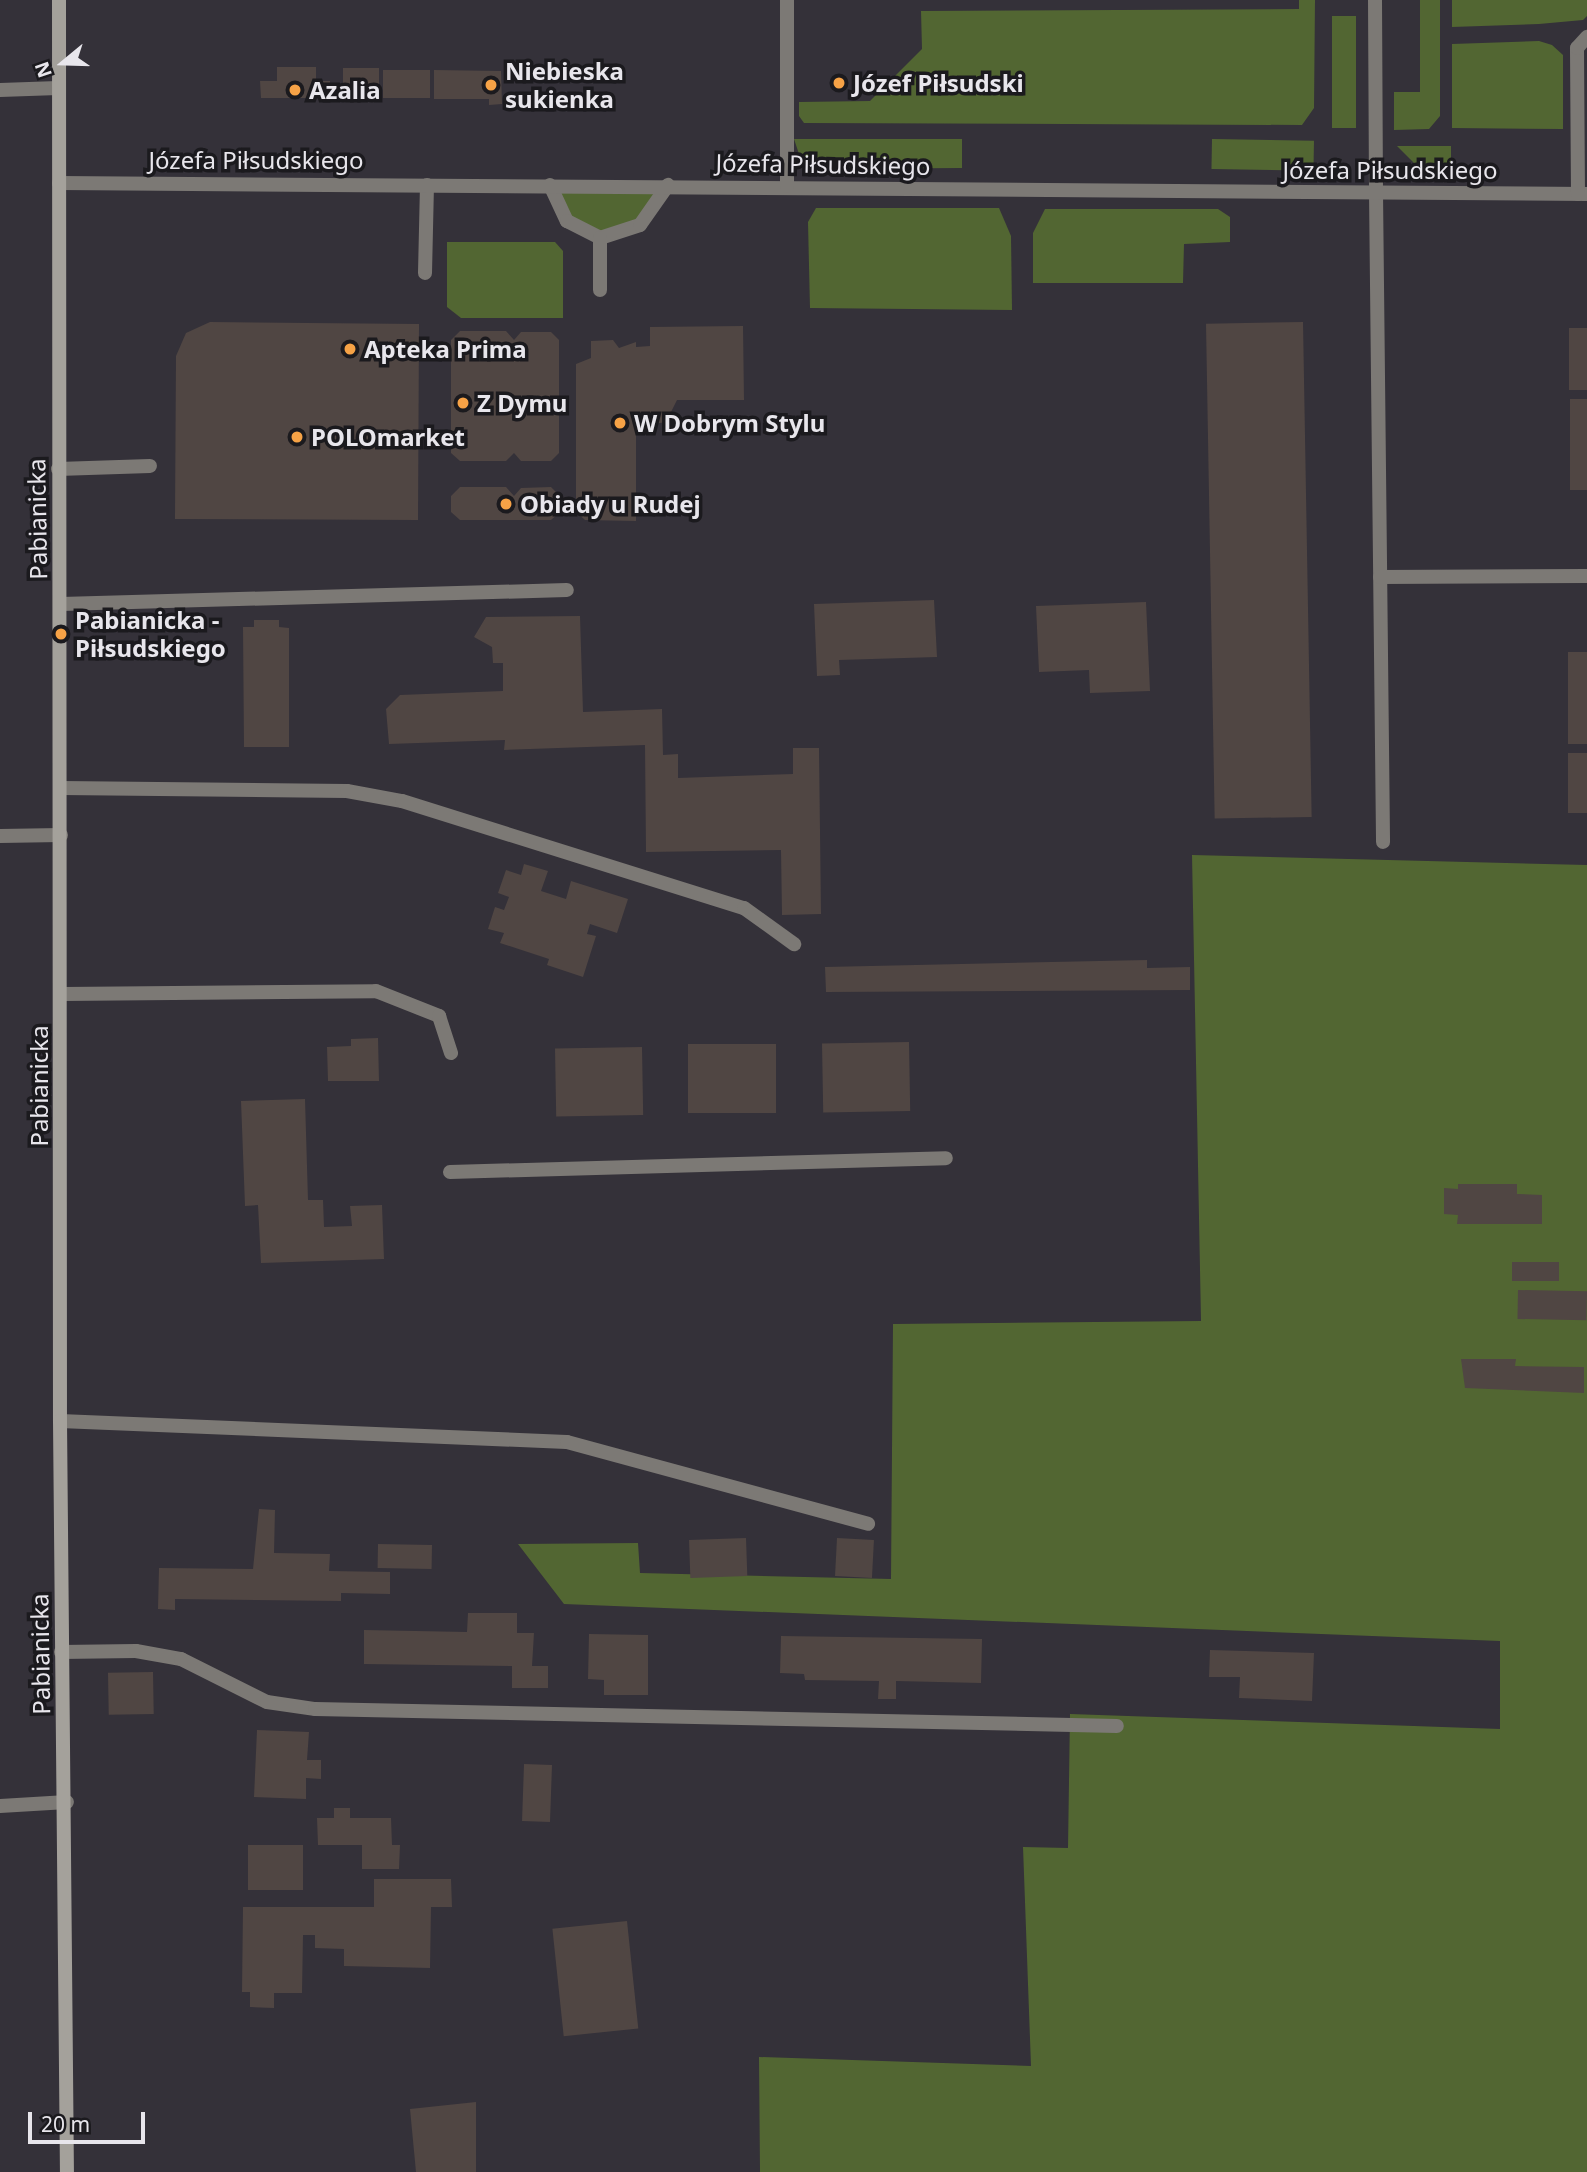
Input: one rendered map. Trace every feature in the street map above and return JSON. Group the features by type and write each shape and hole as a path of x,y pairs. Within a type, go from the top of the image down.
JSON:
{"street":[{"name":"Pabianicka","path":"59,0 58,469 63,994 60,1421 61,1652 67,1802 67,2172"},
{"path":"787,0 787,186"},
{"path":"1375,0 1383,842"},
{"path":"1582,194 1577,48 1587,37"},
{"path":"0,90 58,88"},
{"name":"Józefa Piłsudskiego","path":"59,183 787,186 1582,194"},
{"path":"425,273 427,185"},
{"path":"550,185 567,221 600,238 619,235 640,225 667,186"},
{"path":"600,238 600,290"},
{"path":"58,469 150,466"},
{"path":"1380,577 1587,576"},
{"path":"61,604 567,590"},
{"path":"61,788 347,791 402,801 744,908 794,944"},
{"path":"0,836 61,835"},
{"path":"63,994 376,991 439,1016 451,1053"},
{"path":"450,1172 946,1158"},
{"path":"60,1421 567,1442 868,1524"},
{"path":"61,1652 136,1651 181,1659 267,1702 315,1709 1117,1726"},
{"path":"0,1806 67,1802"}],"green space":[{"path":"1299,0 1315,0 1314,108 1302,125 804,123 799,116 799,102 870,101 922,49 921,11 1299,9"},
{"path":"1420,0 1440,0 1440,116 1429,129 1394,130 1394,92 1420,92"},
{"path":"1452,0 1587,0 1587,16 1583,20 1539,24 1452,27"},
{"path":"1332,16 1356,16 1356,128 1332,128"},
{"path":"1539,41 1552,45 1563,55 1563,129 1452,128 1452,44"},
{"path":"794,139 962,139 962,168 813,169 802,163"},
{"path":"1212,139 1314,141 1313,171 1211,169"},
{"path":"1397,146 1451,146 1451,170 1416,165"},
{"path":"550,185 668,185 640,225 600,238 567,221"},
{"path":"816,208 999,208 1011,236 1012,310 810,308 808,222"},
{"path":"1045,209 1218,209 1230,217 1230,242 1184,244 1183,283 1033,283 1033,233"},
{"path":"447,242 555,242 563,251 563,318 461,318 447,307"},
{"path":"1192,855 1587,865 1587,2172 760,2172 759,2057 1031,2066 1023,1847 1068,1848 1070,1714 1500,1729 1500,1641 564,1604 518,1544 638,1543 640,1573 891,1579 893,1324 1201,1321"}],"building":[{"name":"Azalia","path":"277,67 316,67 316,81 330,81 330,98 261,98 260,81 277,81"},
{"path":"343,68 379,68 379,99 343,99"},
{"path":"383,70 430,70 430,98 383,98"},
{"path":"434,70 501,71 502,104 489,105 489,99 434,99"},
{"name":"POLOmarket","path":"210,322 419,324 418,520 175,519 176,356 186,333"},
{"path":"1303,322 1312,817 1215,819 1206,324"},
{"name":"W Dobrym Stylu","path":"743,326 744,400 677,400 666,422 636,427 636,521 585,520 576,512 576,364 591,358 591,341 613,340 619,348 636,342 636,347 650,346 650,327"},
{"path":"1569,328 1587,328 1587,390 1569,390"},
{"path":"460,331 506,331 514,340 521,332 551,332 559,340 559,453 551,461 521,461 514,453 506,461 460,461 451,453 451,340"},
{"path":"1570,399 1587,399 1587,490 1570,490"},
{"name":"Obiady u Rudej","path":"460,487 506,487 514,496 521,488 551,487 560,496 560,512 551,520 460,520 451,512 451,496"},
{"path":"934,600 937,657 839,660 840,675 817,676 814,604"},
{"path":"1146,602 1150,691 1090,693 1089,670 1039,672 1036,606"},
{"path":"580,616 583,712 662,709 663,755 678,754 678,778 793,774 793,748 819,748 821,914 782,915 781,850 646,852 645,745 504,750 505,740 389,744 386,709 400,695 503,691 503,663 493,663 492,647 474,637 486,617"},
{"path":"254,620 279,620 279,627 289,628 289,747 244,747 243,627 254,627"},
{"path":"1568,652 1587,652 1587,744 1568,744"},
{"path":"1568,753 1587,753 1587,813 1568,813"},
{"path":"524,864 548,871 541,891 566,899 571,881 628,899 617,933 590,924 587,934 596,936 583,977 547,965 549,959 500,943 504,933 488,929 495,907 504,910 509,897 498,893 506,870 521,875"},
{"path":"1147,960 1147,968 1190,967 1190,990 826,992 825,967"},
{"path":"378,1038 379,1081 328,1081 327,1047 351,1046 351,1039"},
{"path":"909,1042 910,1111 823,1113 822,1044"},
{"path":"688,1044 776,1044 776,1113 688,1113"},
{"path":"642,1047 643,1115 556,1117 555,1049"},
{"path":"305,1099 308,1200 323,1200 324,1227 352,1226 350,1206 382,1205 384,1259 261,1263 258,1205 245,1206 241,1101"},
{"path":"1458,1184 1517,1184 1517,1194 1542,1195 1542,1224 1457,1224 1458,1215 1444,1214 1444,1188 1458,1189"},
{"path":"1512,1262 1559,1262 1559,1281 1512,1281"},
{"path":"1518,1290 1587,1291 1586,1320 1517,1319"},
{"path":"1461,1359 1516,1359 1515,1366 1584,1367 1584,1393 1465,1388"},
{"path":"259,1509 275,1510 274,1553 330,1554 329,1571 390,1572 390,1594 341,1593 341,1601 175,1599 175,1610 158,1609 159,1568 253,1569"},
{"path":"746,1538 747,1576 690,1578 689,1540"},
{"path":"837,1538 874,1540 872,1578 835,1576"},
{"path":"378,1544 432,1545 432,1569 378,1568"},
{"path":"468,1613 517,1613 517,1633 534,1633 532,1666 548,1666 548,1688 512,1688 512,1666 364,1664 364,1630 467,1632"},
{"path":"589,1634 648,1635 648,1695 604,1695 604,1680 588,1679"},
{"path":"781,1636 982,1639 981,1683 896,1681 896,1699 878,1699 879,1681 805,1680 804,1674 780,1673"},
{"path":"1210,1650 1314,1653 1312,1701 1239,1698 1240,1677 1209,1677"},
{"path":"153,1672 154,1714 109,1715 108,1673"},
{"path":"257,1730 309,1732 307,1760 321,1760 321,1779 306,1778 306,1799 254,1797"},
{"path":"524,1764 552,1765 550,1822 522,1821"},
{"path":"334,1808 350,1808 350,1818 391,1818 392,1845 400,1845 399,1869 362,1869 362,1845 318,1845 317,1818 334,1818"},
{"path":"248,1845 303,1845 303,1890 248,1890"},
{"path":"374,1879 451,1879 452,1907 431,1907 430,1968 344,1966 344,1949 315,1948 315,1935 303,1935 302,1993 274,1993 274,2008 250,2007 250,1992 242,1992 243,1907 374,1907"},
{"path":"627,1921 638,2028 564,2036 552,1929"},
{"path":"476,2102 476,2172 416,2172 410,2109"}],"place":[{"name":"Józef Piłsudski","path":"839,83"},
{"name":"Niebieska sukienka","path":"491,85"},
{"name":"Azalia","path":"295,90"},
{"name":"Apteka Prima","path":"350,349"},
{"name":"Z Dymu","path":"463,403"},
{"name":"W Dobrym Stylu","path":"620,423"},
{"name":"POLOmarket","path":"297,437"},
{"name":"Obiady u Rudej","path":"506,504"},
{"name":"Pabianicka - Piłsudskiego","path":"61,634"}]}
